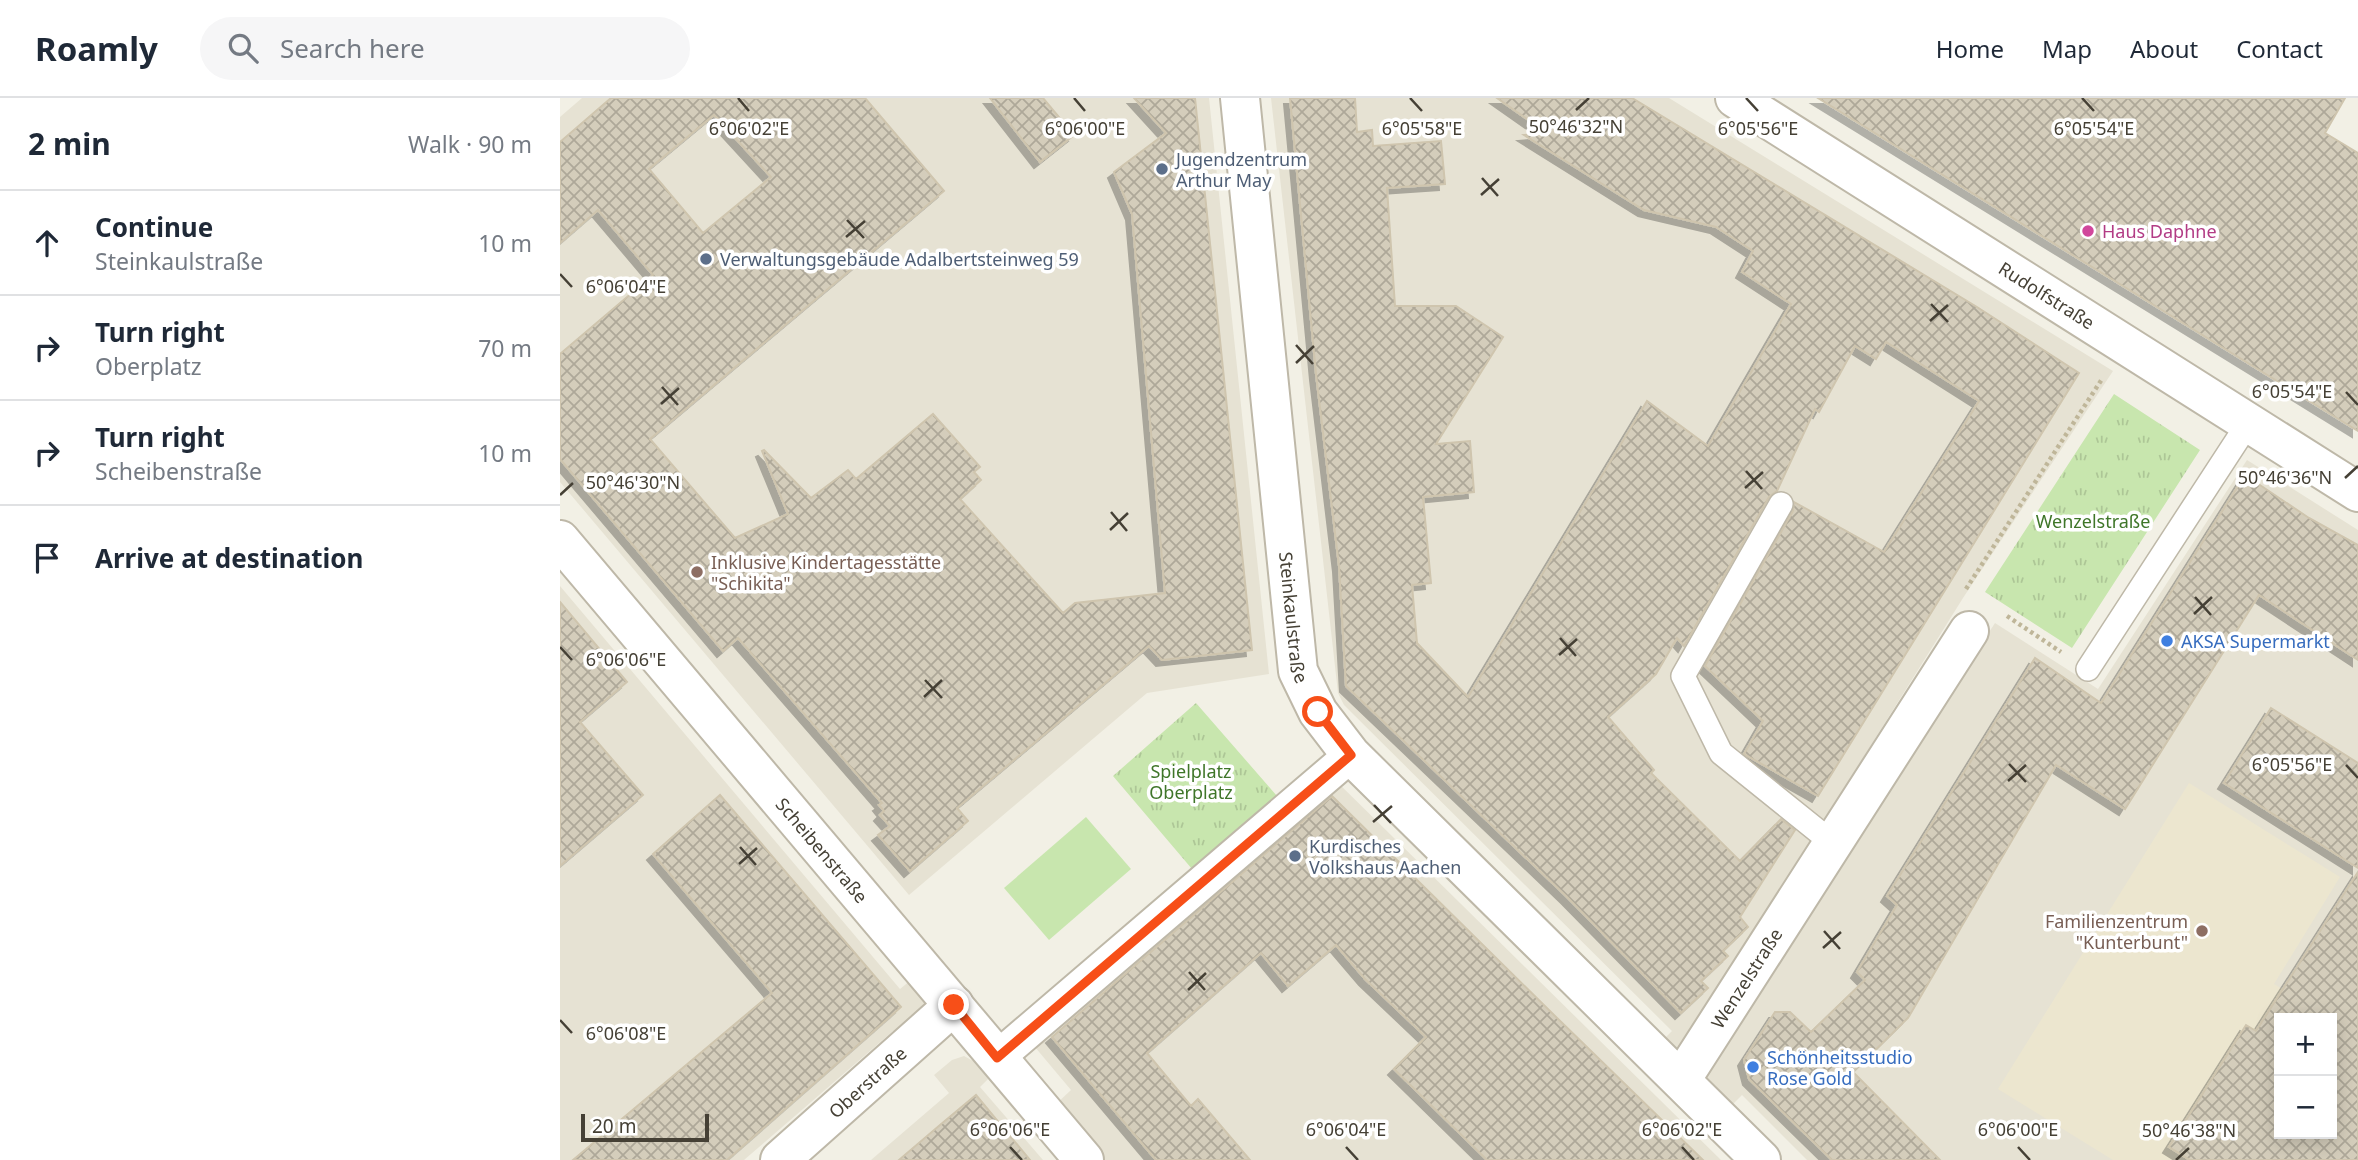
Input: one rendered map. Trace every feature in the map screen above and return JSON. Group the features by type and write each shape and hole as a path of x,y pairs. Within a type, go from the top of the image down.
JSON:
{"street":[{"name":"Steinkaulstraße","path":"1241,98 1298,671 1318,712 1351,755 1761,1160"},
{"name":"Rudolfstraße","path":"1735,98 2358,492"},
{"name":"Scheibenstraße","path":"560,541 1084,1160"},
{"name":"Wenzelstraße","path":"1681,1080 1978,617"},
{"path":"997,1058 1351,755"},
{"name":"Oberstraße","path":"780,1160 954,1005"}],"lane":[{"path":"2088,669 2249,422"},
{"path":"1781,504 1683,676 1721,752 1834,844"}],"path":[{"path":"2088,669 1978,617 1966,589 2126,344"}],"shaded area":[{"path":"582,98 1209,98 1269,674 1147,693 909,895 560,482 560,117"},
{"path":"1271,98 1669,98 2113,371 1963,598 1679,1052 1664,1039 1672,1031 1344,705 1338,693"},
{"path":"2247,460 2358,530 2358,1160 1807,1160 1742,1095 1731,1106 1709,1085 1703,1074 1705,1065 1995,623 2098,689"},
{"path":"560,586 900,989 911,980 930,1005 904,1042 893,1031 744,1160 560,1160"},
{"path":"1329,774 1721,1160 1099,1160 1053,1107 1071,1090 1024,1034"},
{"name":"Familienzentrum \"Kunterbunt\"","path":"2189,783 2340,877 2274,984 2320,1013 2274,1013 2274,1139 2337,1139 2337,1024 2358,1037 2358,1160 2113,1160 1998,1089"},
{"path":"964,1056 977,1063 989,1078 980,1087 1043,1160 871,1160 949,1093 934,1075 952,1060"}],"green space":[{"name":"Wenzelstraße","path":"2114,394 2200,450 2072,648 1985,592"},
{"name":"Spielplatz Oberplatz","path":"1196,703 1277,796 1192,869 1113,776"},
{"path":"1086,817 1131,869 1049,940 1004,888"}],"building":[{"path":"611,98 865,98 944,191 650,439 735,538 788,514 762,451 764,450 811,498 848,470 856,479 933,414 980,467 974,472 981,480 960,499 1063,613 1075,603 1165,593 1132,214 1114,172 1166,133 1134,98 1195,98 1252,650 1162,660 1149,646 957,808 968,821 910,871 878,835 890,826 880,815 884,811 879,805 882,803 738,638 723,651 560,459 560,354 653,275 598,210 560,243 560,142","holes":["714,115 771,177 703,233 649,169"]},
{"path":"990,98 1043,98 1074,135 1040,162"},
{"path":"1290,98 1355,98 1357,132 1372,130 1373,146 1441,141 1445,184 1387,188 1395,306 1456,306 1503,337 1436,444 1470,441 1474,492 1423,497 1431,583 1412,585 1417,643 1468,697 1647,401 1708,446 1791,304 1742,272 1753,251 1716,227 1644,210 1524,135 1547,133 1497,98 1632,98 1977,307 2079,373 1818,796 1744,754 1763,721 1705,666 1793,511 1794,502 1884,552 1979,401 1886,342 1876,359 1855,346 1819,412 1815,409 1777,491 1769,497 1684,646 1677,638 1656,674 1608,717 1654,770 1651,773 1740,861 1781,819 1795,830 1740,917 1748,927 1723,951 1728,956 1701,981 1708,988 1681,1013 1567,897 1346,686 1339,566 1316,374"},
{"path":"1818,98 2345,98 2325,133 2358,153 2358,431"},
{"path":"2245,475 2309,518 2358,545 2358,660 2259,595 2125,809 2056,765 1908,1018 1853,1072 1940,1160 1832,1160 1749,1079 1744,1060 1775,1012 1790,1012 1811,1032 1865,980 1857,972 1897,905 1887,896 2035,658 2101,703"},
{"path":"560,602 627,682 580,722 643,795 560,866"},
{"path":"2271,708 2358,763 2358,868 2224,783"},
{"path":"720,795 901,1007 727,1160 573,1160 772,993 653,854"},
{"path":"1332,796 1703,1160 1487,1160 1394,1069 1426,1037 1365,979 1336,945 1288,986 1261,953 1147,1053 1191,1106 1198,1099 1250,1160 1156,1160 1052,1037"},
{"path":"2358,872 2358,1160 2190,1160 2169,1147 2246,1025 2256,1031"},
{"path":"976,1095 1030,1160 899,1160 940,1125"}],"place":[{"name":"Jugendzentrum Arthur May","path":"1162,169"},
{"name":"Haus Daphne","path":"2088,231"},
{"name":"Verwaltungsgebäude Adalbertsteinweg 59","path":"706,259"},
{"name":"Inklusive Kindertagesstätte \"Schikita\"","path":"697,572"},
{"name":"AKSA Supermarkt","path":"2167,641"},
{"name":"Kurdisches Volkshaus Aachen","path":"1295,856"},
{"name":"Familienzentrum \"Kunterbunt\"","path":"2202,931"},
{"name":"Schönheitsstudio Rose Gold","path":"1753,1067"}],"route":[{"path":"954,1005 997,1058 1351,755 1318,712"}]}
